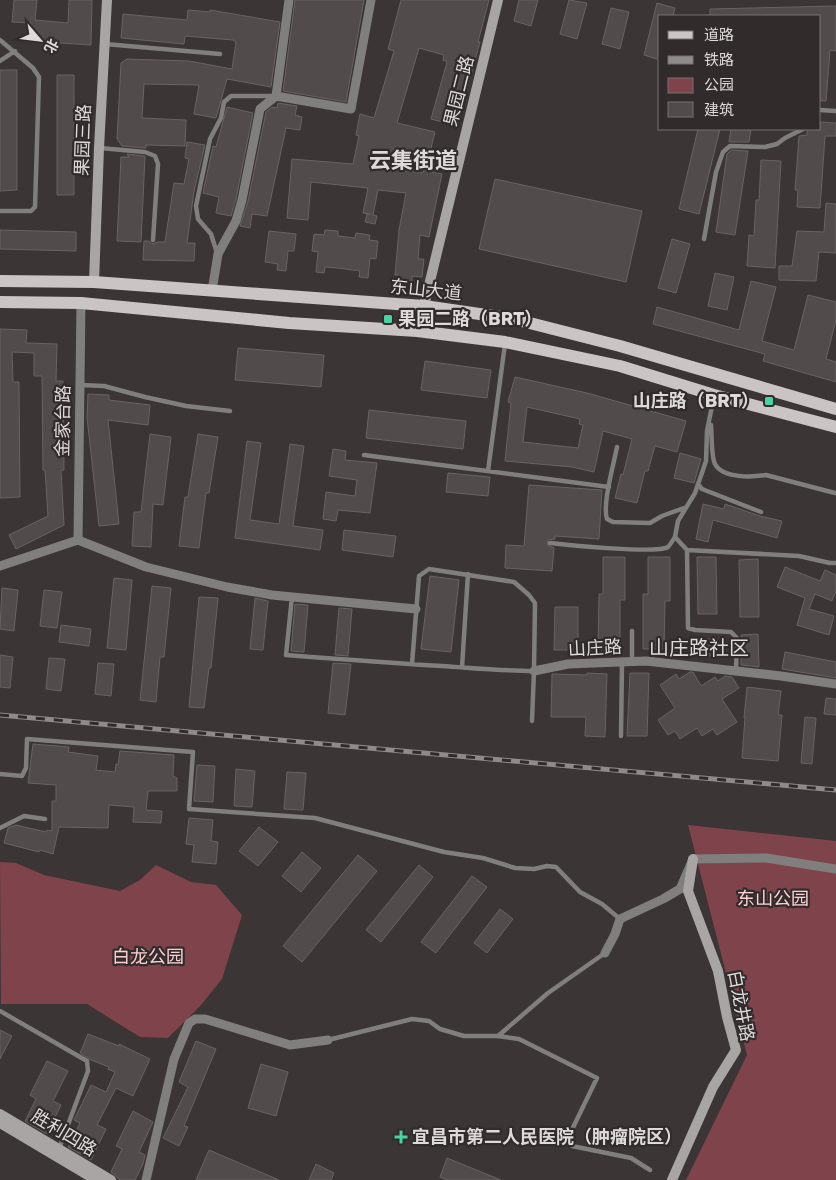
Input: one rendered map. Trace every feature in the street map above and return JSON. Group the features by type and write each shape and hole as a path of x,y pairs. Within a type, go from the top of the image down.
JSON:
{"main road":[{"name":"东山大道","path":"0,281 94,282 424,306 514,319 620,346 836,409"},
{"path":"0,302 81,303 289,323 417,331 505,342 620,366 714,395 836,427"}],"street":[{"name":"果园三路","path":"94,282 107,0"},
{"path":"212,291 218,254 236,221 242,200 260,109 276,96 289,0"},
{"path":"276,96 351,110 371,0"},
{"name":"果园二路","path":"424,306 498,0"},
{"name":"金家台路","path":"78,540 81,303"},
{"path":"0,566 78,540 146,567 227,587 292,597 416,609"},
{"name":"山庄路","path":"534,671 568,664 646,661 836,684"},
{"path":"605,953 620,919 680,889 693,859 766,858 836,868"},
{"name":"白龙井路","path":"672,1180 713,1087 736,1050 727,1018 718,971 688,891 693,859"},
{"path":"146,1180 174,1059 189,1024 195,1019 205,1019 290,1045 328,1040"},
{"name":"胜利四路","path":"0,1114 111,1180"},
{"name":"胜利四路","path":"0,1123 96,1180"}],"lane":[{"path":"0,40 33,68 39,77 35,207 31,211 0,212"},
{"path":"104,44 220,54"},
{"path":"0,61 15,52"},
{"path":"218,254 211,234 198,219 196,206 210,140 221,118 224,102 231,96 276,96"},
{"path":"821,110 836,111"},
{"path":"704,240 716,172 723,152 730,146 765,147 777,144 801,130"},
{"path":"99,148 145,152 155,156 158,164 153,240"},
{"path":"488,471 505,342"},
{"path":"80,385 104,386 186,406 230,411"},
{"path":"550,543 659,550 668,547 675,537 678,520 684,508 695,493 706,461 714,395"},
{"path":"710,419 715,463 719,469 729,474 756,477 766,475 835,493"},
{"path":"617,447 609,487 606,519 613,522 650,523 662,516 684,508"},
{"path":"364,454 609,487"},
{"path":"698,484 702,489 761,512"},
{"path":"675,537 687,550 688,628 731,632 737,638 736,671"},
{"path":"687,550 799,556 836,563"},
{"path":"412,664 419,576 429,568 514,582 535,603 532,721"},
{"path":"462,668 468,574"},
{"path":"292,597 286,655 462,668 534,671"},
{"path":"632,632 632,662"},
{"path":"621,736 622,662"},
{"path":"0,774 22,776 26,768 27,739 193,752 189,809 315,818 444,852 483,858 515,868 534,869 556,866 580,892 602,904 620,919"},
{"path":"0,828 24,816 45,819"},
{"path":"498,1036 548,992 605,953"},
{"path":"0,1011 87,1061 88,1071 59,1149"},
{"path":"328,1040 412,1019 429,1021 440,1029 464,1036 498,1036 519,1039 597,1078 566,1142 572,1146 631,1158 650,1170"}],"green space":[{"name":"东山公园","path":"688,825 836,841 836,1180 686,1180 747,1055"},
{"name":"白龙公园","path":"0,862 16,863 44,875 120,891 140,880 156,865 191,882 216,885 242,915 222,979 201,1005 168,1038 140,1037 87,1004 1,1004"}],"building":[{"path":"14,0 37,0 35,20 68,23 69,0 92,0 91,45 30,41 31,23 12,22"},
{"path":"295,0 364,0 346,102 283,91"},
{"path":"401,0 489,0 478,42 480,42 457,126 431,119 447,62 443,60 444,55 419,48 397,123 435,132 429,156 394,148 389,169 423,173 424,170 442,174 429,237 420,235 418,259 424,259 422,277 412,276 412,281 398,280 398,275 395,275 399,230 406,193 378,190 373,215 377,216 375,224 365,222 367,214 370,214 363,213 368,188 311,182 308,220 287,218 292,159 353,164 359,136 356,135 360,114 374,118 394,51 388,49"},
{"path":"519,0 538,0 531,26 514,21"},
{"path":"569,0 587,3 577,39 560,34"},
{"path":"657,3 675,8 673,15 658,15 658,59 644,55"},
{"path":"836,6 836,51 830,50 826,101 821,101 821,15 710,15 710,9"},
{"path":"611,8 629,12 620,49 602,44"},
{"path":"188,10 210,12 210,10 280,22 271,87 227,79 216,118 194,114 199,85 144,84 142,118 186,120 185,146 146,145 146,148 122,146 117,139 121,63 127,59 189,61 232,69 236,42 233,40 185,36 184,44 121,38 123,14 187,20"},
{"path":"0,70 17,70 17,190 0,191"},
{"path":"57,75 74,75 74,195 57,195"},
{"path":"278,103 297,106 295,115 302,117 300,130 286,128 267,216 252,214 250,228 240,226 248,201 266,112 272,107 277,108"},
{"path":"227,107 253,113 231,216 216,213 219,197 203,193 213,146 216,147"},
{"path":"821,122 836,123 836,136 825,136 820,208 797,207 798,190 795,190 799,136 807,135 807,130 821,130"},
{"path":"698,130 720,130 699,214 679,209"},
{"path":"731,130 751,130 749,142 729,142"},
{"path":"187,142 205,145 194,191 187,243 195,243 194,261 143,260 144,241 149,241 153,244 165,242 174,183 184,184 189,159 185,158"},
{"path":"731,150 748,151 735,235 716,232 727,154"},
{"path":"127,154 145,156 141,242 117,241 121,157 129,157"},
{"path":"761,160 781,161 775,268 747,266 749,235 754,236 756,200 759,200"},
{"path":"495,179 642,211 626,282 479,249"},
{"path":"826,203 836,204 836,253 819,252 816,281 779,280 779,266 792,266 797,231 824,232"},
{"path":"0,230 76,232 76,251 0,249"},
{"path":"325,230 338,231 338,236 355,238 356,233 370,235 369,240 378,241 376,259 370,258 368,278 359,277 360,271 338,268 325,267 324,273 316,272 318,252 312,251 314,234 324,235"},
{"path":"269,231 296,234 294,251 288,251 286,271 277,270 278,264 265,262"},
{"path":"672,239 690,244 676,293 658,288"},
{"path":"715,273 734,277 727,310 708,306"},
{"path":"751,281 776,287 762,341 794,350 808,295 836,302 836,320 826,359 836,362 836,382 763,361 765,354 653,324 657,307 739,330"},
{"path":"0,329 27,330 26,343 57,344 56,381 63,381 64,470 61,470 64,525 16,549 9,535 48,516 45,470 43,470 42,376 34,376 34,353 12,352 13,382 19,382 20,497 0,498"},
{"path":"238,348 324,355 321,387 235,380"},
{"path":"425,361 491,370 487,398 421,390"},
{"path":"515,377 587,393 686,421 677,452 655,446 648,471 645,471 637,503 615,498 632,439 603,431 594,472 572,467 505,461 511,403 508,402","holes":["527,407 580,419 579,424 583,425 578,448 523,442"]},
{"path":"88,394 109,395 109,400 150,405 148,425 108,420 119,524 99,526 87,417"},
{"path":"369,410 466,421 463,449 366,438"},
{"path":"150,434 171,437 163,505 153,504 151,547 132,546 134,512 141,512"},
{"path":"198,434 218,437 209,493 206,493 199,548 179,546 185,497 188,497"},
{"path":"247,441 261,443 250,520 279,524 290,444 304,446 293,526 323,530 320,550 235,538"},
{"path":"333,449 346,451 345,460 377,463 370,513 338,510 336,521 323,519 326,492 355,496 357,480 329,476"},
{"path":"680,453 701,459 694,483 674,478"},
{"path":"448,473 490,477 488,496 446,492"},
{"path":"529,485 602,490 599,539 555,536 555,539 548,540 547,545 554,548 552,571 505,568 506,545 524,546"},
{"path":"703,504 724,509 725,504 782,521 777,538 713,520 708,542 696,539"},
{"path":"344,530 396,536 393,557 342,550"},
{"path":"603,557 625,557 625,600 620,600 620,649 598,648 599,594 603,594"},
{"path":"648,557 670,557 670,601 665,601 664,649 643,649 643,594 648,594"},
{"path":"697,557 716,557 717,614 698,614"},
{"path":"758,559 759,617 740,617 739,560"},
{"path":"785,567 820,581 825,570 836,575 836,591 832,601 815,594 809,609 834,616 829,635 797,625 805,598 777,587"},
{"path":"430,576 459,580 451,652 421,649"},
{"path":"114,578 132,580 126,650 107,648"},
{"path":"152,586 171,588 164,657 160,657 156,702 140,700"},
{"path":"2,588 18,590 14,631 0,629"},
{"path":"44,590 62,592 57,628 40,626"},
{"path":"199,597 218,598 211,668 209,668 204,708 189,707"},
{"path":"255,598 268,601 263,650 250,649"},
{"path":"295,604 308,605 304,652 291,651"},
{"path":"555,607 578,607 578,650 554,650"},
{"path":"339,608 352,609 348,656 335,655"},
{"path":"61,625 91,629 89,646 59,642"},
{"path":"758,634 759,667 741,665 741,635"},
{"path":"690,638 710,639 710,656 689,655"},
{"path":"785,652 836,662 836,678 782,669"},
{"path":"0,655 13,657 10,688 0,687"},
{"path":"49,658 65,659 61,691 46,689"},
{"path":"98,663 114,664 111,696 95,694"},
{"path":"333,663 351,664 345,715 328,713"},
{"path":"693,672 701,686 715,677 718,681 725,676 732,677 739,688 722,699 737,722 717,735 713,729 702,736 697,728 680,739 675,731 668,735 658,720 675,708 660,685 676,674 679,679"},
{"path":"587,673 607,674 605,737 585,736 586,717 551,717 552,674 587,675"},
{"path":"630,673 649,673 647,736 627,736"},
{"path":"747,687 781,691 778,715 782,715 778,761 742,758"},
{"path":"826,698 836,699 836,715 824,714"},
{"path":"805,717 816,718 812,764 801,763"},
{"path":"33,744 69,747 68,752 98,756 96,770 115,772 120,751 174,755 173,776 177,778 177,791 148,791 146,810 162,811 161,823 133,822 134,807 109,805 108,828 59,827 53,854 4,843 8,828 16,825 46,832 47,830 52,831 52,801 56,801 56,785 28,783"},
{"path":"197,765 215,766 213,802 194,801"},
{"path":"236,769 255,771 252,807 234,806"},
{"path":"287,772 306,773 303,810 284,809"},
{"path":"189,818 213,820 211,841 218,842 216,864 192,862 194,845 186,844"},
{"path":"259,827 278,842 258,866 239,851"},
{"path":"302,852 321,868 301,892 282,876"},
{"path":"358,855 377,871 302,962 283,946"},
{"path":"419,865 433,877 381,942 366,930"},
{"path":"472,876 487,887 436,953 421,942"},
{"path":"500,909 513,919 487,953 474,943"},
{"path":"0,1030 12,1036 0,1059"},
{"path":"88,1034 119,1046 119,1044 150,1059 133,1096 116,1088 97,1125 106,1129 91,1160 68,1147 80,1123 74,1120 91,1085 106,1092 115,1072 108,1069 109,1067 91,1060 80,1053"},
{"path":"196,1041 216,1049 184,1126 188,1127 179,1146 163,1138 188,1087 179,1082"},
{"path":"47,1061 68,1071 53,1101 61,1105 47,1134 25,1121 36,1099 30,1095"},
{"path":"261,1064 288,1072 276,1116 248,1108"},
{"path":"133,1111 153,1122 139,1152 145,1155 135,1180 120,1180 111,1172 122,1149 116,1146"},
{"path":"209,1150 279,1180 196,1180"},
{"path":"447,1158 501,1180 447,1180 440,1177"},
{"path":"316,1164 334,1173 331,1180 309,1180"}],"railway":[{"path":"0,715 836,790"}],"place":[{"name":"果园二路（BRT）","path":"388,319"},
{"name":"山庄路（BRT）","path":"769,401"},
{"name":"宜昌市第二人民医院（肿瘤院区）","path":"401,1137"}],"district":[{"name":"云集街道","path":"413,160"},
{"name":"山庄路社区","path":"699,648"}]}
